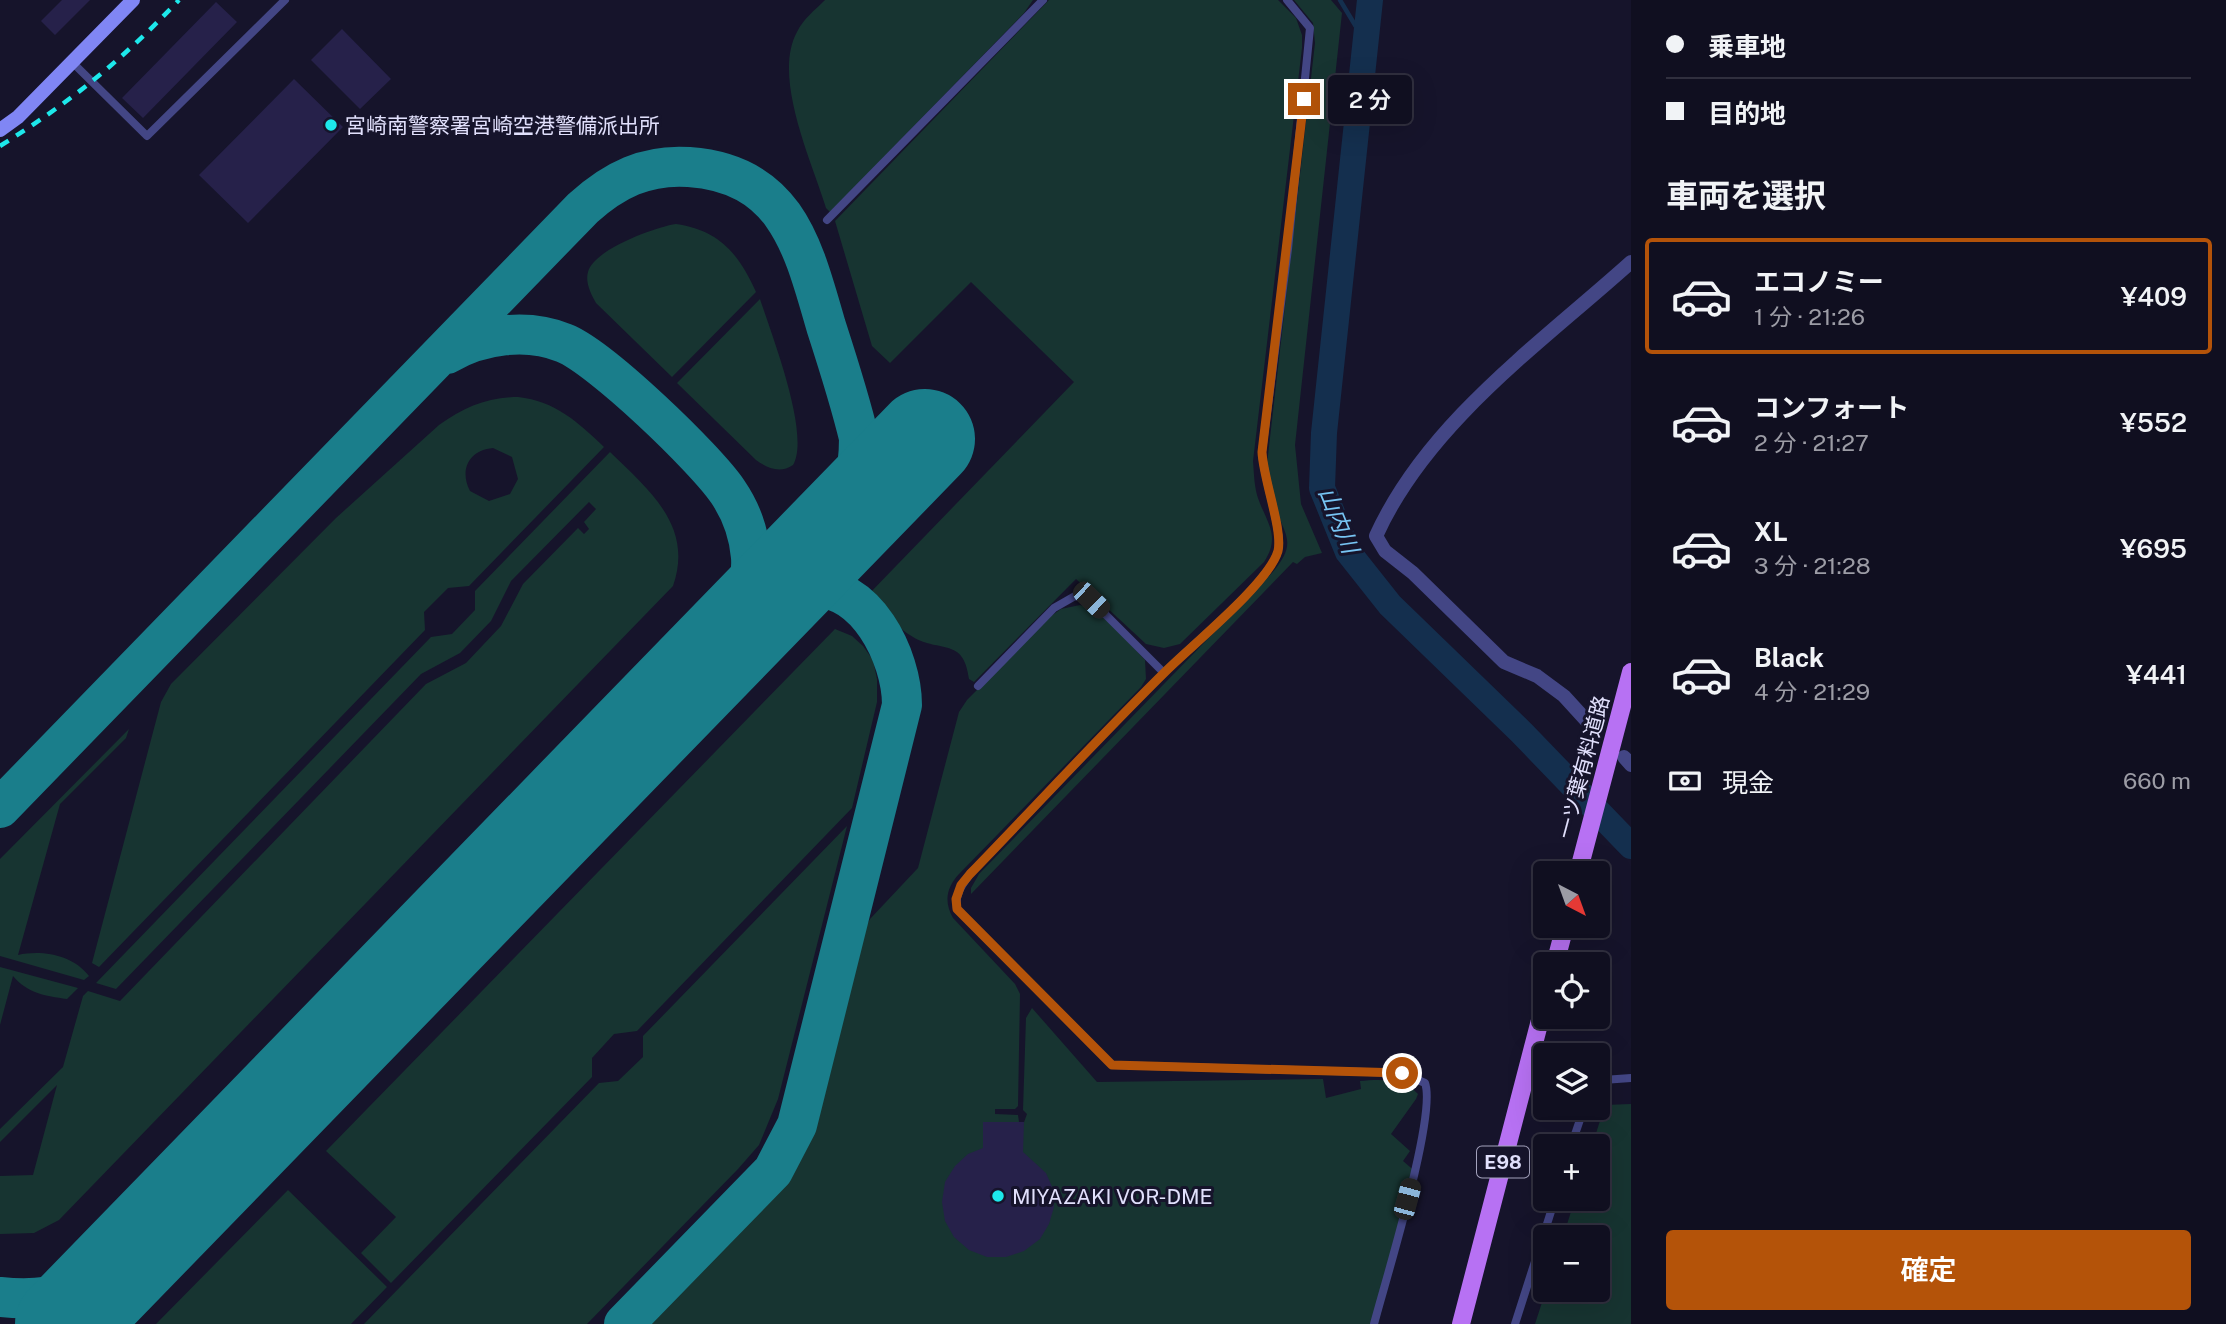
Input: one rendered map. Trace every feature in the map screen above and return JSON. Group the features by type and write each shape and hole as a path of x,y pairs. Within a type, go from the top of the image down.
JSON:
{"main road":[{"name":"一ツ葉有料道路","path":"1582,861 1631,672"},
{"name":"E98","path":"1461,1324 1538,1029"}],"street":[{"path":"0,130 18,117 133,0"},
{"path":"1595,730 1564,696 1537,676 1504,662 1413,573 1385,551 1376,536 1387,512 1452,422 1631,262"}],"lane":[{"path":"73,63 147,136 285,0"},
{"path":"827,220 1043,0"},
{"path":"1287,0 1310,28 1289,235 1262,452 1263,475 1279,536 1278,551 1259,580 1164,673 970,874 961,885 956,899 957,909 1112,1065 1402,1073 1425,1083 1428,1101 1420,1149 1374,1324"},
{"path":"978,686 1054,608 1075,596 1084,596 1091,600 1164,673"},
{"path":"1610,1080 1631,1078"},
{"path":"1516,1324 1551,1211"}],"green space":[{"path":"825,0 1033,0 1024,13 830,212 826,208 804,144 791,95 789,72 790,51 797,32"},
{"path":"1049,0 1278,0 1296,18 1302,35 1302,48 1253,461 1257,495 1270,528 1272,544 1264,562 1180,644 1164,648 1146,644 1076,579 974,682 969,679 962,657 956,651 913,637 867,596 1074,382 971,282 890,363 872,346 835,221"},
{"path":"1294,0 1331,0 1342,13 1295,445 1301,504 1322,553 1305,557 1297,564 1293,562 971,894 971,888 979,874 1272,573 1285,553 1287,538 1274,503 1267,464 1315,43 1313,23"},
{"path":"676,224 704,232 726,246 735,255 756,292 672,377 596,303 587,276 592,264 613,248 640,235"},
{"path":"760,299 780,359 797,431 797,451 793,465 783,469 769,467 756,460 677,383"},
{"path":"518,397 555,408 575,421 604,447 469,586 448,588 424,612 425,630 99,967 92,963 161,702 171,684 336,518 439,425 477,404","holes":["493,448 512,457 518,479 510,494 489,501 470,491 466,469 472,457"]},
{"path":"610,452 653,495 673,527 678,545 678,565 673,586 59,1220 34,1233 0,1234 0,1176 33,1175 57,1085 0,1142 0,1129 63,1067 83,996 88,991 120,1001 426,684 466,663 501,626 523,584 578,528 584,534 589,529 584,522 596,509 589,502 511,581 491,621 460,653 421,674 116,989 96,983 431,637 452,634 475,610 475,591"},
{"path":"1080,605 1099,611 1145,660 1146,679 959,874 948,895 948,906 953,918 1015,984 1020,994 1018,1106 1015,1109 995,1109 995,1114 1018,1115 1019,1122 1023,1125 1027,1114 1023,1110 1026,1018 1032,1008 1097,1082 1323,1079 1326,1098 1361,1089 1360,1081 1383,1080 1406,1085 1418,1094 1391,1134 1410,1151 1403,1161 1417,1173 1378,1324 642,1324 772,1192 798,1159 812,1123 861,936 870,919 918,868 959,712 967,700 1051,616 1061,609"},
{"path":"835,629 852,636 863,646 873,660 877,679 877,702 852,808 637,1031 614,1034 592,1058 592,1077 391,1283 361,1253 396,1217 326,1151"},
{"path":"129,729 126,738 60,804 18,955 56,955 74,963 89,976 84,980 0,956 0,859"},
{"path":"847,826 778,1099 759,1145 738,1169 587,1324 364,1324 599,1083 618,1081 643,1057 643,1036"},
{"path":"0,967 78,988 67,999 51,997 30,990 13,976 0,1025"},
{"path":"1631,1104 1631,1324 1535,1324 1542,1302 1610,1302 1610,1225 1567,1225 1571,1211 1610,1211 1610,1134 1596,1134 1600,1120 1610,1120 1610,1105"},
{"path":"288,1190 387,1287 351,1324 156,1324"}],"building":[{"path":"62,0 90,0 55,35 41,21"},
{"path":"216,2 237,22 143,118 122,98"},
{"path":"342,29 391,79 360,109 311,60"},
{"path":"294,79 343,127 248,223 199,175"},
{"name":"MIYAZAKI VOR-DME","path":"983,1122 1024,1122 1023,1152 1046,1173 1053,1189 1054,1207 1049,1224 1040,1239 1024,1251 1006,1257 987,1257 969,1250 954,1237 945,1221 942,1202 945,1182 955,1166 968,1154 983,1148"}],"waterway":[{"path":"1340,0 1364,40"},
{"name":"山内川","path":"1370,0 1324,433 1322,488 1348,552 1390,605 1522,733 1631,846"}],"taxiway":[{"path":"0,808 583,208 607,189 645,171 689,167 722,173 749,184 769,200 786,219 809,269 859,438 853,487 833,532"},
{"path":"447,354 474,342 504,335 535,336 564,343 580,352 626,388 698,457 728,492 737,507 750,548 751,570 747,594 733,629 720,651"},
{"path":"624,1324 773,1171 797,1125 902,705 900,686 888,645 877,626 847,597 829,589 808,588 784,594 763,605"},
{"path":"0,1297 38,1298 69,1292 98,1278 130,1256"}],"runway":[{"path":"65,1324 925,439"}],"railway":[{"path":"0,146 95,79 179,0"}],"place":[{"name":"宮崎南警察署宮崎空港警備派出所","path":"331,125"},
{"name":"MIYAZAKI VOR-DME","path":"998,1196"}],"route":[{"path":"1304,99 1262,452 1263,475 1279,536 1278,551 1259,580 1164,673 970,874 961,885 956,899 957,909 1112,1065 1402,1073"}]}
